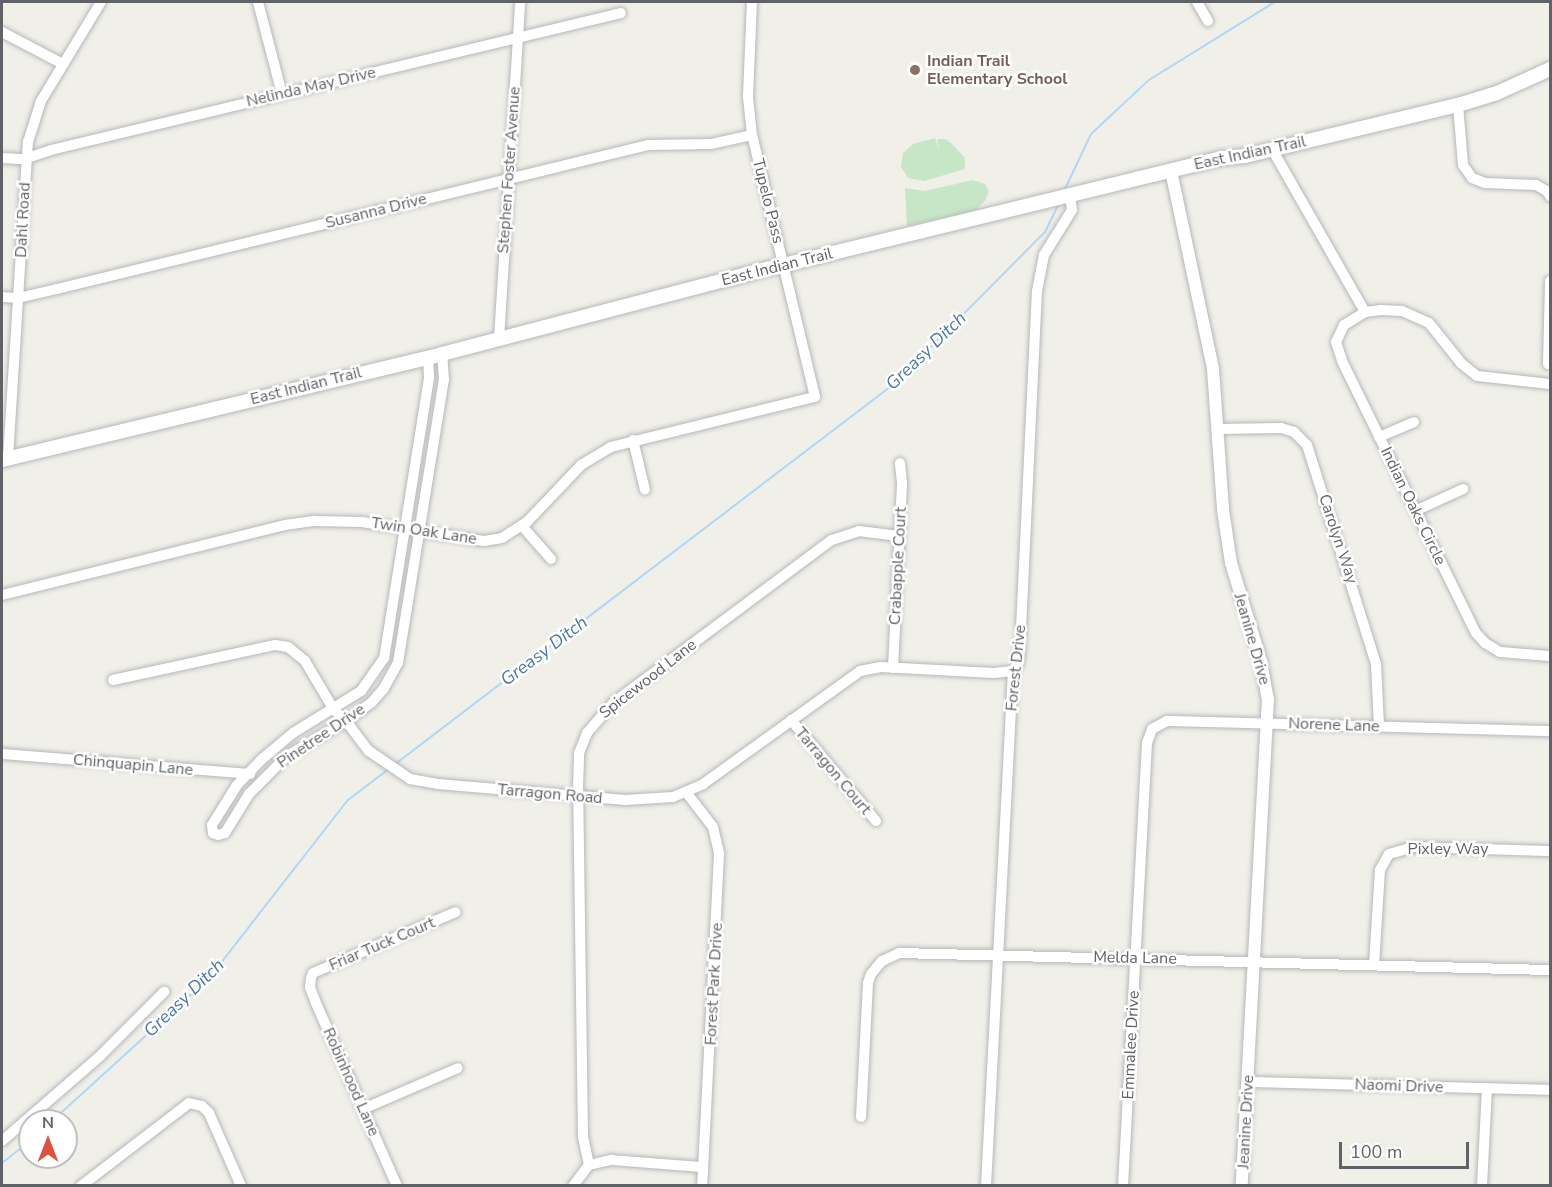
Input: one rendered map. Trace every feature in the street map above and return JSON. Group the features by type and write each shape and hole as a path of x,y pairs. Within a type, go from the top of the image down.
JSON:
{"main road":[{"name":"East Indian Trail","path":"5,459 442,354 783,265 1070,195 1458,105 1497,93 1551,69"}],"street":[{"name":"Dahl Road","path":"5,459 28,142 33,120 63,64 101,2"},
{"path":"258,2 282,94"},
{"name":"Stephen Foster Avenue","path":"499,339 520,2"},
{"name":"Tupelo Pass","path":"752,2 748,96 752,135 815,397"},
{"path":"1197,2 1208,21"},
{"name":"Nelinda May Drive","path":"2,158 28,158 282,94 621,13"},
{"path":"2,32 63,64"},
{"path":"1458,105 1463,165 1472,178 1485,183 1536,184 1551,196"},
{"name":"Susanna Drive","path":"2,297 18,298 648,145 711,144 752,135"},
{"path":"1272,149 1365,312 1394,310 1422,318 1436,328 1461,363 1477,376 1551,384"},
{"name":"Jeanine Drive","path":"1171,171 1173,193 1207,338 1219,429 1225,530 1239,598 1265,679 1268,723 1242,1185"},
{"name":"Forest Drive","path":"986,1185 1013,671 1018,664 1020,650 1039,272 1044,255 1070,216 1072,204 1070,195"},
{"path":"1548,363 1551,281"},
{"name":"Indian Oaks Circle","path":"1365,312 1341,329 1337,347 1469,622 1480,638 1500,652 1551,656"},
{"name":"Pinetree Drive","path":"428,357 429,378 410,484 406,528 384,658 362,691 293,733 248,773 212,825 213,833 218,835 225,833 249,794 301,746 346,721 372,702 384,688 398,663 444,380 442,354"},
{"name":"Twin Oak Lane","path":"2,595 285,525 339,520 421,530 484,541 502,538 522,526 581,465 611,447 815,397"},
{"path":"1379,437 1414,422"},
{"name":"Carolyn Way","path":"1219,429 1281,428 1294,432 1307,445 1371,644 1379,686 1379,726"},
{"path":"633,440 645,490"},
{"name":"Crabapple Court","path":"892,668 902,483 900,463"},
{"path":"1415,511 1463,489"},
{"path":"522,526 551,559"},
{"name":"Spicewood Lane","path":"589,1165 583,1137 578,797 578,763 582,743 597,718 614,703 832,540 859,531 899,536"},
{"name":"Tarragon Road","path":"113,680 274,645 288,647 304,661 334,710 378,759 418,782 633,800 673,797 703,784 855,674 866,669 892,668 993,673 1013,671"},
{"name":"Tarragon Court","path":"791,720 876,821"},
{"name":"Norene Lane","path":"1146,761 1149,733 1156,725 1167,721 1551,731"},
{"name":"Chinquapin Lane","path":"2,754 248,773 265,777"},
{"name":"Emmalee Drive","path":"1123,1185 1146,761"},
{"name":"Forest Park Drive","path":"686,792 713,828 719,854 702,1185"},
{"name":"Pixley Way","path":"1374,965 1380,870 1389,854 1414,847 1551,851"},
{"name":"Friar Tuck Court","path":"311,978 313,973 456,912"},
{"name":"Melda Lane","path":"861,1117 868,983 876,967 890,956 899,953 1551,970"},
{"name":"Robinhood Lane","path":"311,978 310,987 316,1003 397,1185"},
{"path":"2,1141 100,1056 164,992"},
{"path":"363,1109 458,1068"},
{"name":"Naomi Drive","path":"1248,1082 1551,1090"},
{"path":"1482,1185 1487,1088"},
{"path":"81,1185 189,1103 198,1104 209,1113 241,1185"},
{"path":"573,1185 589,1165 628,1160 703,1167"}],"green space":[{"path":"935,138 939,150 937,139 946,139 952,144 965,158 965,169 924,181 908,178 901,167 903,153 913,144"},
{"path":"973,180 985,184 989,191 985,201 976,210 907,226 905,188 925,191"}],"waterway":[{"name":"Greasy Ditch","path":"1065,189 1091,134 1149,80 1275,2"},
{"name":"Greasy Ditch","path":"394,765 894,384 1045,232 1058,205"},
{"name":"Greasy Ditch","path":"65,1109 210,977 348,800 390,768"},
{"name":"Greasy Ditch","path":"2,1163 18,1150"}],"place":[{"name":"Indian Trail Elementary School","path":"915,70"}]}
